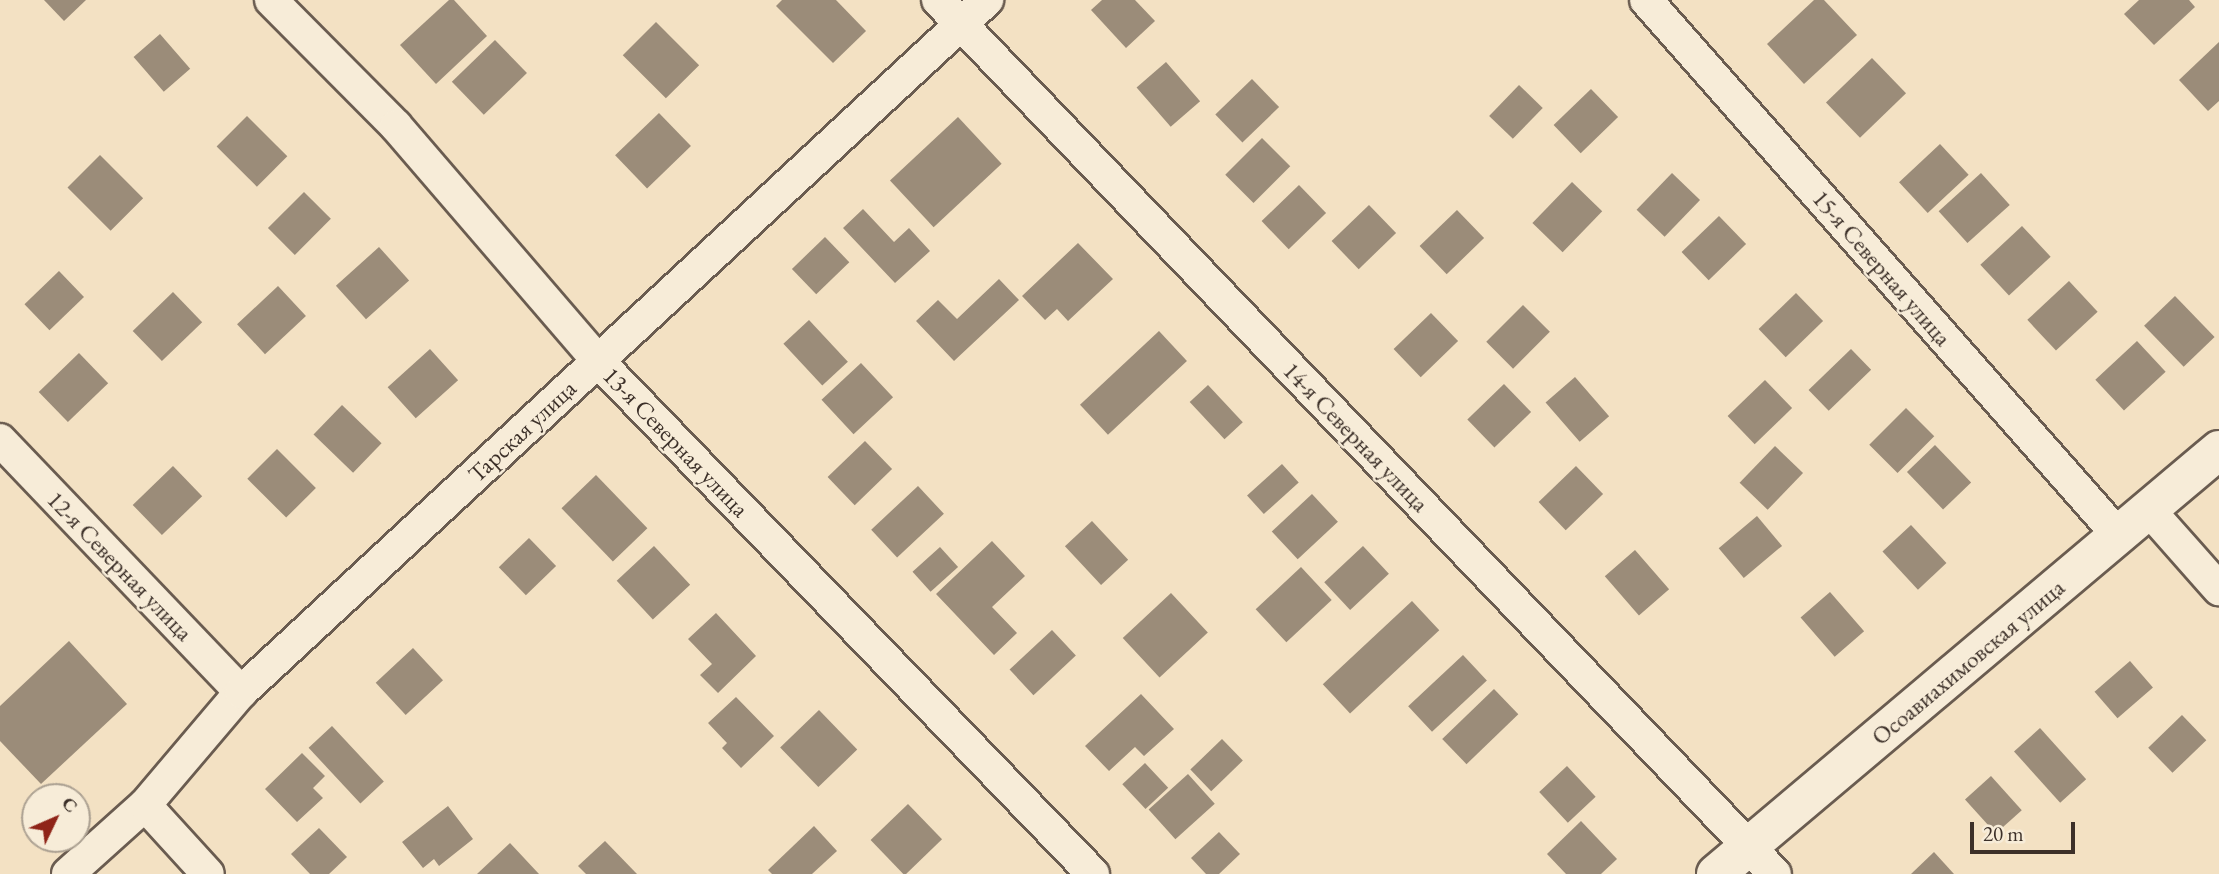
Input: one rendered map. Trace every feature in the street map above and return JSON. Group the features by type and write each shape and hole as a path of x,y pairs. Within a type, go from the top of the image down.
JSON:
{"street":[{"name":"13-я Северная улица","path":"271,0 396,126 598,361 1093,874"},
{"name":"14-я Северная улица","path":"938,0 1775,874"},
{"name":"Тарская улица","path":"68,874 145,805 241,692 987,0"},
{"name":"15-я Северная улица","path":"1646,0 2119,536"},
{"name":"12-я Северная улица","path":"0,440 241,692"},
{"name":"Осоавиахимовская улица","path":"1716,874 2219,450"},
{"path":"2149,510 2219,589"},
{"path":"145,805 208,874"}],"building":[{"path":"44,0 86,0 64,21"},
{"path":"449,0 454,0 487,36 436,84 400,45"},
{"path":"782,0 836,0 866,31 833,63 776,6"},
{"path":"1102,0 1135,0 1155,21 1126,48 1091,10"},
{"path":"1814,0 1824,0 1857,35 1804,84 1767,44"},
{"path":"2139,0 2189,0 2195,7 2154,45 2124,14"},
{"path":"656,22 699,65 666,98 623,55"},
{"path":"160,34 190,69 164,92 134,57"},
{"path":"495,40 527,73 484,115 452,82"},
{"path":"2219,42 2219,101 2208,111 2179,80"},
{"path":"1872,58 1906,93 1860,138 1826,102"},
{"path":"1166,62 1200,101 1171,127 1137,88"},
{"path":"1252,79 1279,107 1242,142 1215,114"},
{"path":"1519,85 1543,108 1513,139 1489,116"},
{"path":"1591,89 1618,117 1581,153 1554,125"},
{"path":"659,113 691,146 647,188 615,155"},
{"path":"247,116 287,156 257,187 217,146"},
{"path":"958,117 1002,164 934,227 890,180"},
{"path":"1262,138 1290,166 1254,203 1225,175"},
{"path":"1940,144 1969,175 1928,213 1899,182"},
{"path":"100,155 143,198 111,231 67,188"},
{"path":"1672,173 1700,200 1665,237 1637,210"},
{"path":"1981,173 2010,205 1967,243 1939,211"},
{"path":"1572,182 1602,211 1563,252 1532,223"},
{"path":"1299,185 1326,213 1289,249 1262,221"},
{"path":"304,192 331,219 295,255 268,228"},
{"path":"1369,205 1396,233 1359,269 1332,241"},
{"path":"863,209 894,242 909,228 930,251 895,283 843,228"},
{"path":"1457,210 1484,238 1447,274 1420,246"},
{"path":"1719,216 1746,244 1709,280 1682,252"},
{"path":"2022,226 2051,257 2009,296 1980,265"},
{"path":"825,237 849,262 816,294 792,269"},
{"path":"1078,243 1113,279 1068,321 1057,309 1045,320 1022,296"},
{"path":"379,247 409,280 366,319 336,286"},
{"path":"59,271 84,297 49,330 24,304"},
{"path":"999,279 1019,300 954,361 916,321 938,300 957,319"},
{"path":"2069,281 2098,312 2056,351 2027,320"},
{"path":"278,286 306,316 265,354 237,324"},
{"path":"173,292 202,322 162,361 133,331"},
{"path":"1796,293 1823,321 1786,357 1759,329"},
{"path":"2175,296 2215,337 2184,367 2144,326"},
{"path":"1523,305 1550,332 1513,369 1486,342"},
{"path":"1431,313 1458,341 1421,377 1394,349"},
{"path":"809,320 848,362 822,386 783,344"},
{"path":"1159,331 1187,361 1108,435 1080,405"},
{"path":"2137,341 2166,372 2124,411 2095,380"},
{"path":"430,349 458,380 416,418 388,387"},
{"path":"1851,349 1871,370 1829,411 1809,390"},
{"path":"79,353 108,383 68,422 39,392"},
{"path":"861,363 893,397 854,434 822,400"},
{"path":"1575,377 1609,416 1580,442 1546,403"},
{"path":"1765,380 1792,408 1755,444 1728,416"},
{"path":"1504,384 1531,412 1494,447 1467,419"},
{"path":"1208,385 1243,422 1224,439 1190,402"},
{"path":"342,405 382,443 353,473 314,434"},
{"path":"1906,408 1934,436 1898,473 1869,445"},
{"path":"865,441 892,469 855,505 828,477"},
{"path":"1935,445 1971,482 1943,509 1907,472"},
{"path":"1775,446 1803,473 1768,510 1740,483"},
{"path":"277,449 316,488 286,518 247,479"},
{"path":"1282,464 1299,483 1264,514 1247,495"},
{"path":"173,466 202,496 162,535 133,505"},
{"path":"1576,466 1603,494 1566,530 1539,502"},
{"path":"596,475 647,528 613,562 561,508"},
{"path":"918,486 944,514 897,557 871,530"},
{"path":"1312,494 1338,522 1298,559 1272,532"},
{"path":"1757,516 1782,546 1744,578 1719,548"},
{"path":"1092,521 1128,560 1101,585 1065,546"},
{"path":"1911,525 1946,563 1918,590 1882,552"},
{"path":"529,538 556,566 526,595 499,567"},
{"path":"992,541 1025,576 992,607 1017,633 994,655 936,594"},
{"path":"654,546 690,585 653,620 617,581"},
{"path":"1363,546 1389,574 1350,610 1324,582"},
{"path":"940,547 958,567 931,592 913,572"},
{"path":"1635,550 1669,589 1639,615 1605,576"},
{"path":"1301,567 1332,600 1286,642 1256,609"},
{"path":"1830,592 1864,631 1835,657 1801,618"},
{"path":"1171,593 1208,632 1160,678 1123,638"},
{"path":"1412,601 1439,630 1350,713 1323,684"},
{"path":"716,613 756,656 718,693 700,675 712,664 688,639"},
{"path":"1052,630 1076,656 1033,695 1010,670"},
{"path":"69,641 127,704 42,783 0,741 0,706"},
{"path":"413,648 443,680 406,715 376,683"},
{"path":"1463,655 1487,681 1432,732 1408,706"},
{"path":"2130,661 2153,687 2117,718 2095,692"},
{"path":"1494,689 1518,714 1467,764 1442,739"},
{"path":"1141,694 1174,729 1144,756 1135,747 1109,771 1085,746"},
{"path":"736,697 774,736 741,768 722,748 727,743 708,723"},
{"path":"819,710 857,750 818,787 780,748"},
{"path":"2182,715 2206,740 2173,773 2148,748"},
{"path":"332,726 384,782 360,803 309,748"},
{"path":"2040,728 2086,779 2060,803 2014,751"},
{"path":"1222,739 1243,761 1211,791 1190,770"},
{"path":"302,753 325,776 313,788 323,798 297,822 265,789"},
{"path":"1145,763 1168,788 1146,809 1122,784"},
{"path":"1567,766 1596,797 1568,823 1539,792"},
{"path":"1188,774 1215,804 1175,839 1149,809"},
{"path":"1991,776 2022,810 1996,834 1965,799"},
{"path":"908,804 942,839 906,874 871,840"},
{"path":"448,806 473,839 439,866 434,859 423,868 402,842"},
{"path":"1581,821 1617,859 1601,874 1566,874 1547,854"},
{"path":"814,826 837,851 812,874 772,874 768,870"},
{"path":"319,828 347,857 329,874 310,874 291,854"},
{"path":"1219,832 1240,854 1219,874 1206,874 1191,858"},
{"path":"605,841 637,874 586,874 578,866"},
{"path":"510,843 539,874 477,874"},
{"path":"1934,852 1954,874 1911,874"}]}
